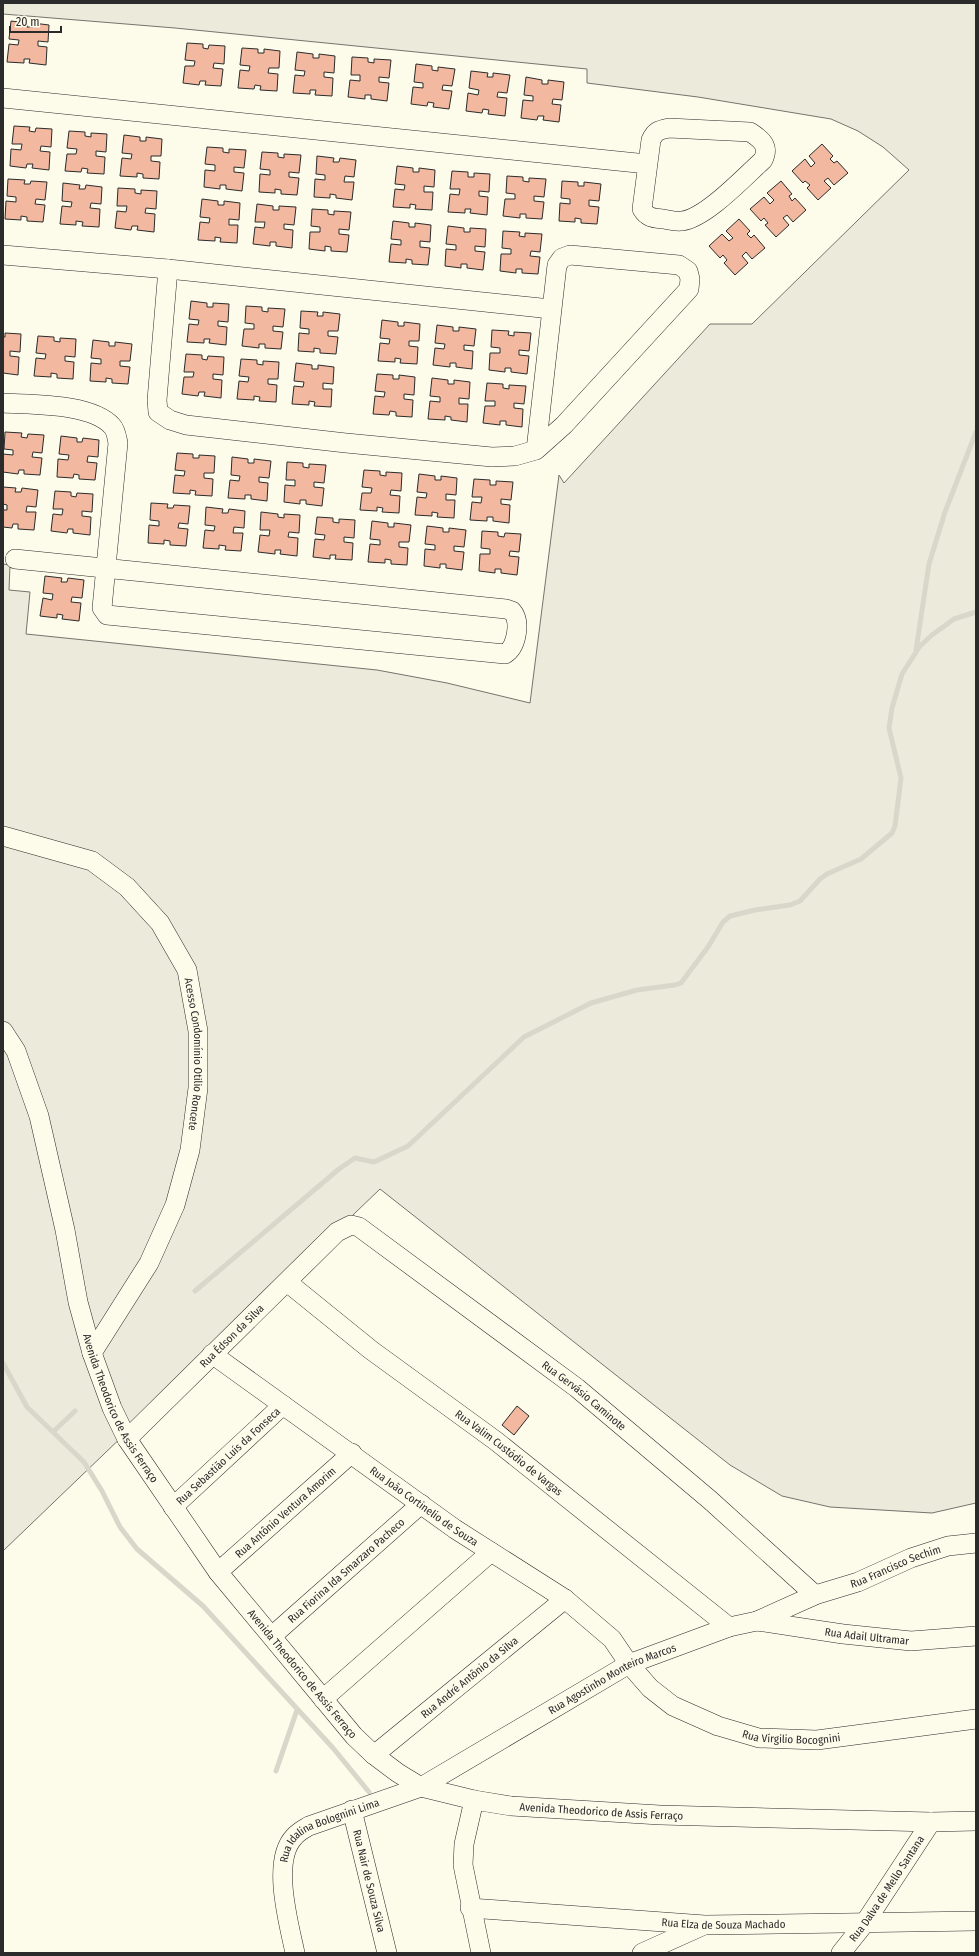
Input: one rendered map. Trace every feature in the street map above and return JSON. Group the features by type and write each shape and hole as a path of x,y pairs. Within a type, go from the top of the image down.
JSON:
{"street":[{"path":"3,98 647,164"},
{"path":"669,128 750,132 759,138 766,147 766,153 763,160 706,211 694,218 681,222 651,217 645,214 642,209 647,164 654,133 659,130 669,128"},
{"path":"168,269 157,400 158,412 170,420 186,425 346,443 492,457 514,456 536,450 564,425 689,289 690,279 688,271 679,265 570,255 562,258 557,265 551,309 536,450"},
{"path":"3,256 168,269 551,309"},
{"path":"3,403 84,409 102,417 113,427 118,443 106,568 102,608 107,615 505,654 512,648 514,642 517,620 512,611 506,609 106,568 15,559"},
{"name":"Acesso Condomínio Otilio Roncete","path":"3,836 92,861 127,887 160,923 187,970 198,1031 198,1088 190,1150 175,1205 149,1262 92,1353"},
{"name":"Avenida Theodorico de Assis Ferraço","path":"3,1031 16,1052 39,1116 65,1230 78,1302 92,1353 112,1408 127,1439 172,1507 218,1572 354,1736 374,1755 398,1774 421,1787 474,1800 511,1806 660,1815 930,1822 976,1821"},
{"name":"Rua Gervásio Caminote","path":"337,1232 351,1225 360,1227 577,1388 710,1500 815,1595"},
{"name":"Rua Édson da Silva","path":"127,1439 337,1232"},
{"name":"Rua Valim Custódio de Vargas","path":"287,1282 372,1350 496,1442 729,1627"},
{"name":"Rua João Cortinelio de Souza","path":"212,1354 352,1453 421,1504 491,1552 565,1599 593,1621 612,1639 629,1664"},
{"name":"Rua Sebastião Luís da Fonseca","path":"172,1507 283,1405"},
{"name":"Rua Antônio Ventura Amorim","path":"218,1572 352,1453"},
{"name":"Rua Fiorina Ida Smarzaro Pacheco","path":"272,1636 421,1504"},
{"name":"Rua Francisco Sechim","path":"815,1595 858,1582 911,1558 948,1546 976,1543"},
{"path":"323,1699 491,1552"},
{"name":"Rua Agostinho Monteiro Marcos","path":"421,1787 629,1664 729,1627 758,1621 815,1595"},
{"name":"Rua André Antônio da Silva","path":"374,1755 565,1599"},
{"name":"Rua Adail Ultramar","path":"758,1621 843,1634 911,1641 976,1636"},
{"name":"Rua Vírgilio Bocognini","path":"629,1664 650,1688 673,1706 718,1726 759,1738 817,1740 976,1719"},
{"name":"Rua Idalina Bolognini Lima","path":"295,1953 285,1905 283,1874 285,1852 294,1837 309,1826 421,1787"},
{"path":"474,1800 464,1844 463,1865 470,1908 481,1953"},
{"name":"Rua Nair de Souza Silva","path":"352,1810 387,1953"},
{"name":"Rua Dalva de Mello Santana","path":"841,1953 864,1924 930,1822"},
{"name":"Rua Elza de Souza Machado","path":"470,1908 706,1925 864,1924 976,1921"},
{"path":"642,1953 706,1925"}],"shaded area":[{"path":"3,3 976,3 976,1503 932,1513 830,1507 782,1496 730,1465 380,1189 3,1551 3,564 10,565 9,590 30,592 26,634 377,670 447,683 530,703 559,475 564,483 710,324 752,324 909,170 883,147 858,131 831,119 698,97 587,83 587,69 175,28 3,14"}],"building":[{"path":"11,21 27,23 27,27 33,27 33,23 49,25 48,42 38,41 38,46 47,47 46,65 29,63 30,59 24,59 24,63 7,62 9,44 18,45 19,40 9,39"},
{"path":"187,43 203,44 203,48 208,49 209,45 225,46 224,64 214,63 213,68 223,69 221,86 205,85 206,81 200,81 199,85 183,83 185,66 194,66 195,61 185,60"},
{"path":"242,48 258,49 258,53 264,53 264,49 280,51 279,68 269,68 268,73 278,74 277,91 260,90 261,86 255,85 254,89 238,88 240,70 249,71 250,66 240,65"},
{"path":"297,52 313,54 313,58 319,58 319,54 335,56 334,73 324,72 324,77 333,78 332,96 315,95 316,90 310,90 310,94 293,93 295,75 304,76 305,71 295,70"},
{"path":"352,57 368,58 368,62 374,63 374,59 391,60 389,78 379,77 379,82 389,83 387,101 371,99 371,95 365,95 365,99 348,97 350,80 360,81 360,75 351,75"},
{"path":"416,64 432,66 432,70 438,71 438,67 455,69 452,86 443,85 442,90 452,91 449,109 433,107 434,103 428,102 427,106 411,104 413,87 423,88 423,83 414,82"},
{"path":"471,71 488,73 487,77 493,77 493,73 510,75 507,93 498,92 497,97 507,98 505,116 488,114 489,110 483,109 482,113 466,111 468,93 478,95 479,90 469,88"},
{"path":"526,77 542,80 542,84 548,84 548,80 564,82 562,100 553,99 552,104 561,105 559,122 543,120 544,116 538,116 537,120 521,118 523,100 533,101 533,96 524,95"},
{"path":"14,126 30,127 29,131 35,132 36,128 52,129 51,147 41,146 40,151 50,152 49,170 32,168 33,164 27,164 26,168 10,166 11,149 21,150 22,144 12,144"},
{"path":"69,131 85,132 85,136 91,137 91,133 107,134 106,152 96,151 96,156 105,157 104,174 87,173 88,169 82,168 81,172 65,171 67,154 76,154 77,149 67,148"},
{"path":"124,135 140,137 140,141 146,141 146,137 162,139 161,156 151,156 151,161 160,162 159,179 143,178 143,174 137,173 137,177 120,176 122,158 131,159 132,154 122,153"},
{"path":"822,144 833,156 830,159 834,163 837,161 848,173 834,185 828,178 824,181 831,188 818,200 807,188 810,185 805,181 803,183 792,171 805,159 811,167 815,163 809,156"},
{"path":"207,147 223,148 223,152 229,153 229,149 246,150 244,168 234,167 234,172 244,173 242,191 226,189 226,185 220,185 220,189 204,187 205,170 215,171 215,165 205,164"},
{"path":"262,152 278,153 278,157 284,158 284,154 301,155 299,173 289,172 289,177 299,178 297,195 281,194 281,190 275,189 275,193 259,192 260,174 270,175 270,170 260,169"},
{"path":"317,156 334,158 333,162 339,162 340,158 356,160 354,177 345,176 344,182 354,182 352,200 336,198 336,195 330,194 330,198 314,197 315,179 325,180 325,175 316,174"},
{"path":"397,166 413,168 413,172 419,172 419,168 435,170 434,187 424,186 424,192 433,192 432,210 415,209 416,205 410,204 410,208 393,207 395,189 404,190 405,185 395,184"},
{"path":"452,171 468,172 468,177 474,177 474,173 490,174 489,192 479,191 479,196 488,197 487,215 470,213 471,209 465,209 465,213 448,212 450,194 459,195 460,189 450,189"},
{"path":"507,176 523,177 523,181 529,182 529,178 546,179 544,197 534,196 534,201 544,202 542,219 526,218 526,214 520,214 520,218 503,216 505,199 515,199 515,194 506,193"},
{"path":"8,179 25,180 24,184 30,184 31,181 47,182 45,200 36,199 35,204 45,205 43,222 27,221 27,217 21,216 21,220 5,219 6,201 16,202 16,197 7,196"},
{"path":"562,181 578,182 578,186 584,186 584,182 601,184 599,201 589,200 589,206 599,207 597,224 581,223 581,219 575,218 575,222 559,221 560,203 570,204 570,199 561,198"},
{"path":"781,181 792,194 789,196 792,201 795,198 806,210 793,222 787,215 783,218 789,225 776,237 765,225 768,223 764,218 761,221 750,209 764,197 770,204 774,200 767,193"},
{"path":"63,183 80,185 79,189 85,189 86,185 102,187 101,204 91,203 90,208 100,209 99,227 82,226 83,222 76,221 76,225 60,224 62,206 71,207 72,202 62,201"},
{"path":"118,188 135,189 135,193 141,194 141,190 157,191 156,209 146,208 145,213 155,214 154,232 137,230 138,226 132,226 131,230 115,228 117,211 126,212 127,206 117,206"},
{"path":"202,199 218,201 218,205 224,205 224,201 240,203 239,220 229,219 229,225 238,225 237,243 220,242 221,238 215,237 215,241 198,240 200,222 209,223 210,218 200,217"},
{"path":"257,204 273,206 273,210 279,210 279,206 296,207 294,225 284,224 284,229 293,230 292,248 276,246 276,242 270,242 270,246 253,244 255,227 264,228 265,222 255,222"},
{"path":"312,209 328,210 328,214 334,215 334,211 351,212 349,230 339,229 339,234 349,235 347,252 331,251 331,247 325,246 325,251 309,249 310,232 320,232 320,227 311,226"},
{"path":"739,219 750,231 747,234 751,238 754,235 765,248 752,259 746,252 742,256 748,263 735,275 724,263 727,260 723,255 720,258 709,246 722,234 729,241 733,238 726,231"},
{"path":"393,221 409,223 409,227 415,227 415,223 431,225 430,242 420,241 420,247 430,248 428,265 412,264 412,260 406,259 406,263 389,262 391,244 401,245 401,240 391,239"},
{"path":"448,226 464,228 464,232 470,232 470,228 486,229 485,247 475,246 475,251 485,252 483,270 467,268 467,264 461,264 461,268 445,266 446,249 456,250 456,245 446,244"},
{"path":"503,231 520,232 519,236 525,237 525,233 542,234 540,252 531,251 530,256 540,257 538,274 522,273 522,269 516,269 516,273 500,271 501,254 511,254 511,249 502,248"},
{"path":"191,301 207,303 207,307 213,307 213,303 229,304 228,322 218,321 218,326 227,327 226,345 209,343 210,339 204,339 204,343 187,342 189,324 198,325 199,320 189,319"},
{"path":"246,306 262,307 262,311 268,312 268,308 285,309 283,327 273,326 273,331 283,332 281,349 265,348 265,344 259,344 259,348 242,346 244,329 254,329 254,324 245,323"},
{"path":"301,311 318,312 317,316 323,316 323,312 340,314 338,331 328,331 328,336 338,337 336,354 320,353 320,349 314,348 314,352 298,351 299,333 309,334 309,329 300,328"},
{"path":"382,320 398,322 398,326 404,326 404,322 420,324 419,341 409,341 409,346 418,347 417,364 400,363 401,359 395,358 395,362 378,361 380,343 389,344 390,339 380,338"},
{"path":"437,325 453,327 453,331 459,331 459,327 476,329 474,346 464,345 464,350 473,351 472,369 456,367 456,363 450,363 450,367 433,365 435,348 444,349 445,344 435,343"},
{"path":"492,330 509,331 508,335 514,336 514,332 531,333 529,351 519,350 519,355 529,356 527,374 511,372 511,368 505,368 505,372 489,370 490,353 500,353 500,348 491,347"},
{"path":"5,333 21,334 20,352 10,351 10,356 19,357 18,375 3,373 3,337 5,337"},
{"path":"38,336 54,337 54,341 60,342 60,338 76,339 75,357 65,356 65,361 74,362 73,379 57,378 57,374 51,373 51,377 34,376 36,358 45,359 46,354 36,353"},
{"path":"93,340 109,342 109,346 115,346 115,342 132,344 130,361 120,361 120,366 130,367 128,384 112,383 112,379 106,378 106,382 90,381 91,363 101,364 101,359 91,358"},
{"path":"186,354 202,355 202,359 207,360 208,356 224,357 223,375 213,374 213,379 222,380 221,398 204,396 205,392 199,392 198,396 182,394 184,377 193,377 194,372 184,372"},
{"path":"241,359 257,360 257,364 263,365 263,361 279,362 278,379 268,379 268,384 277,385 276,402 259,401 260,397 254,396 254,400 237,399 239,381 248,382 249,377 239,376"},
{"path":"296,363 312,365 312,369 318,369 318,365 334,367 333,384 323,383 323,389 332,389 331,407 314,406 315,402 309,401 309,405 292,404 294,386 303,387 304,382 294,381"},
{"path":"377,374 393,375 393,379 399,379 399,375 415,377 414,395 404,394 404,399 413,400 412,417 396,416 396,412 390,411 389,415 373,414 375,396 384,397 385,392 375,391"},
{"path":"432,378 448,380 448,384 454,384 454,380 470,382 469,399 459,398 459,404 468,404 467,422 451,420 451,417 445,416 445,420 428,419 430,401 440,402 440,397 430,396"},
{"path":"487,383 503,384 503,388 509,389 509,385 526,386 524,404 514,403 514,408 523,409 522,427 506,425 506,421 500,421 500,425 483,423 485,406 495,406 495,401 485,401"},
{"path":"5,432 22,433 21,437 27,438 28,434 44,435 42,453 33,452 32,457 42,458 40,475 24,474 24,470 19,470 18,474 3,472 3,454 13,455 13,450 4,449"},
{"path":"61,436 77,438 77,442 82,442 83,438 99,440 98,457 88,456 87,462 97,463 95,480 79,479 79,475 74,474 73,478 57,477 58,459 68,460 69,455 59,454"},
{"path":"177,453 193,454 193,458 199,458 199,455 215,456 214,473 204,473 204,478 213,479 212,496 195,495 196,491 190,490 190,494 173,493 175,475 184,476 185,471 175,470"},
{"path":"232,457 248,459 248,463 254,463 254,459 271,461 269,478 259,477 259,482 268,483 267,501 251,499 251,495 245,495 245,499 228,498 230,480 239,481 240,476 231,475"},
{"path":"287,462 303,463 303,467 309,468 309,464 326,465 324,483 314,482 314,487 324,488 322,506 306,504 306,500 300,500 300,504 284,502 285,485 295,486 295,480 286,480"},
{"path":"364,470 380,471 380,475 386,476 386,472 402,473 401,491 391,490 390,495 400,496 399,513 382,512 383,508 377,507 377,511 360,510 362,493 371,493 372,488 362,487"},
{"path":"419,474 435,476 435,480 441,480 441,476 457,478 456,495 446,494 446,500 455,500 454,518 437,517 438,513 432,512 432,516 415,515 417,497 426,498 427,493 417,492"},
{"path":"474,479 490,480 490,485 496,485 496,481 513,482 511,500 501,499 501,504 510,505 509,523 493,521 493,517 487,517 487,521 470,520 472,502 481,503 482,497 472,497"},
{"path":"3,487 16,488 15,492 21,492 22,488 38,490 36,507 27,506 26,512 36,512 34,530 18,529 18,524 13,524 12,528 3,527 3,510 7,510 7,505 3,504"},
{"path":"55,491 71,492 71,496 76,497 77,493 93,494 92,512 82,511 82,516 91,517 90,535 73,533 73,529 68,529 67,533 51,531 53,514 62,515 63,509 53,509"},
{"path":"151,503 168,504 167,508 173,508 174,505 190,506 188,524 179,523 178,528 188,529 186,546 170,545 170,541 164,540 164,544 148,543 149,525 159,526 159,521 150,520"},
{"path":"206,507 223,509 222,513 228,513 229,509 245,511 244,528 234,527 233,533 243,533 241,551 225,550 226,546 219,545 219,549 203,548 205,530 214,531 215,526 205,525"},
{"path":"261,512 278,514 278,517 284,518 284,514 300,515 299,533 289,532 288,537 298,538 297,556 280,554 281,550 275,550 275,554 258,552 260,535 269,536 270,530 260,530"},
{"path":"317,517 333,518 333,522 339,523 339,519 355,520 354,538 344,537 344,542 353,543 352,560 335,559 336,555 330,555 330,559 313,557 315,539 324,540 325,535 315,534"},
{"path":"372,521 388,523 388,527 394,527 394,523 411,525 409,542 399,542 399,547 408,548 407,565 391,564 391,560 385,559 385,563 368,562 370,544 380,545 380,540 370,539"},
{"path":"427,526 443,528 443,532 449,532 449,528 466,530 464,547 454,546 454,551 464,552 462,570 446,568 446,564 440,564 440,568 424,566 425,549 435,550 435,545 425,544"},
{"path":"482,531 498,532 498,536 504,537 505,533 521,534 519,552 510,551 509,556 519,557 517,575 501,573 501,569 495,569 495,573 479,571 480,554 490,554 490,549 481,548"},
{"path":"45,576 62,578 61,582 67,582 68,578 84,580 82,598 72,597 71,602 81,603 79,621 62,619 63,615 57,614 57,618 40,616 43,598 52,600 53,594 43,593"},
{"path":"517,1406 529,1416 514,1435 502,1425"}],"waterway":[{"path":"916,650 929,564 945,512 976,432"},
{"path":"195,1291 339,1169 355,1158 374,1162 408,1146 524,1037 591,1003 637,990 681,983 708,947 723,922 730,916 755,910 790,905 800,901 820,879 827,874 861,859 892,833 895,826 901,778 889,728 892,708 902,674 920,646 932,635 954,619 976,612"},
{"path":"3,1363 27,1407 84,1462 102,1491 120,1527 137,1549 203,1606 333,1748 369,1792"},
{"path":"53,1432 75,1411"},
{"path":"276,1771 297,1710"}]}
